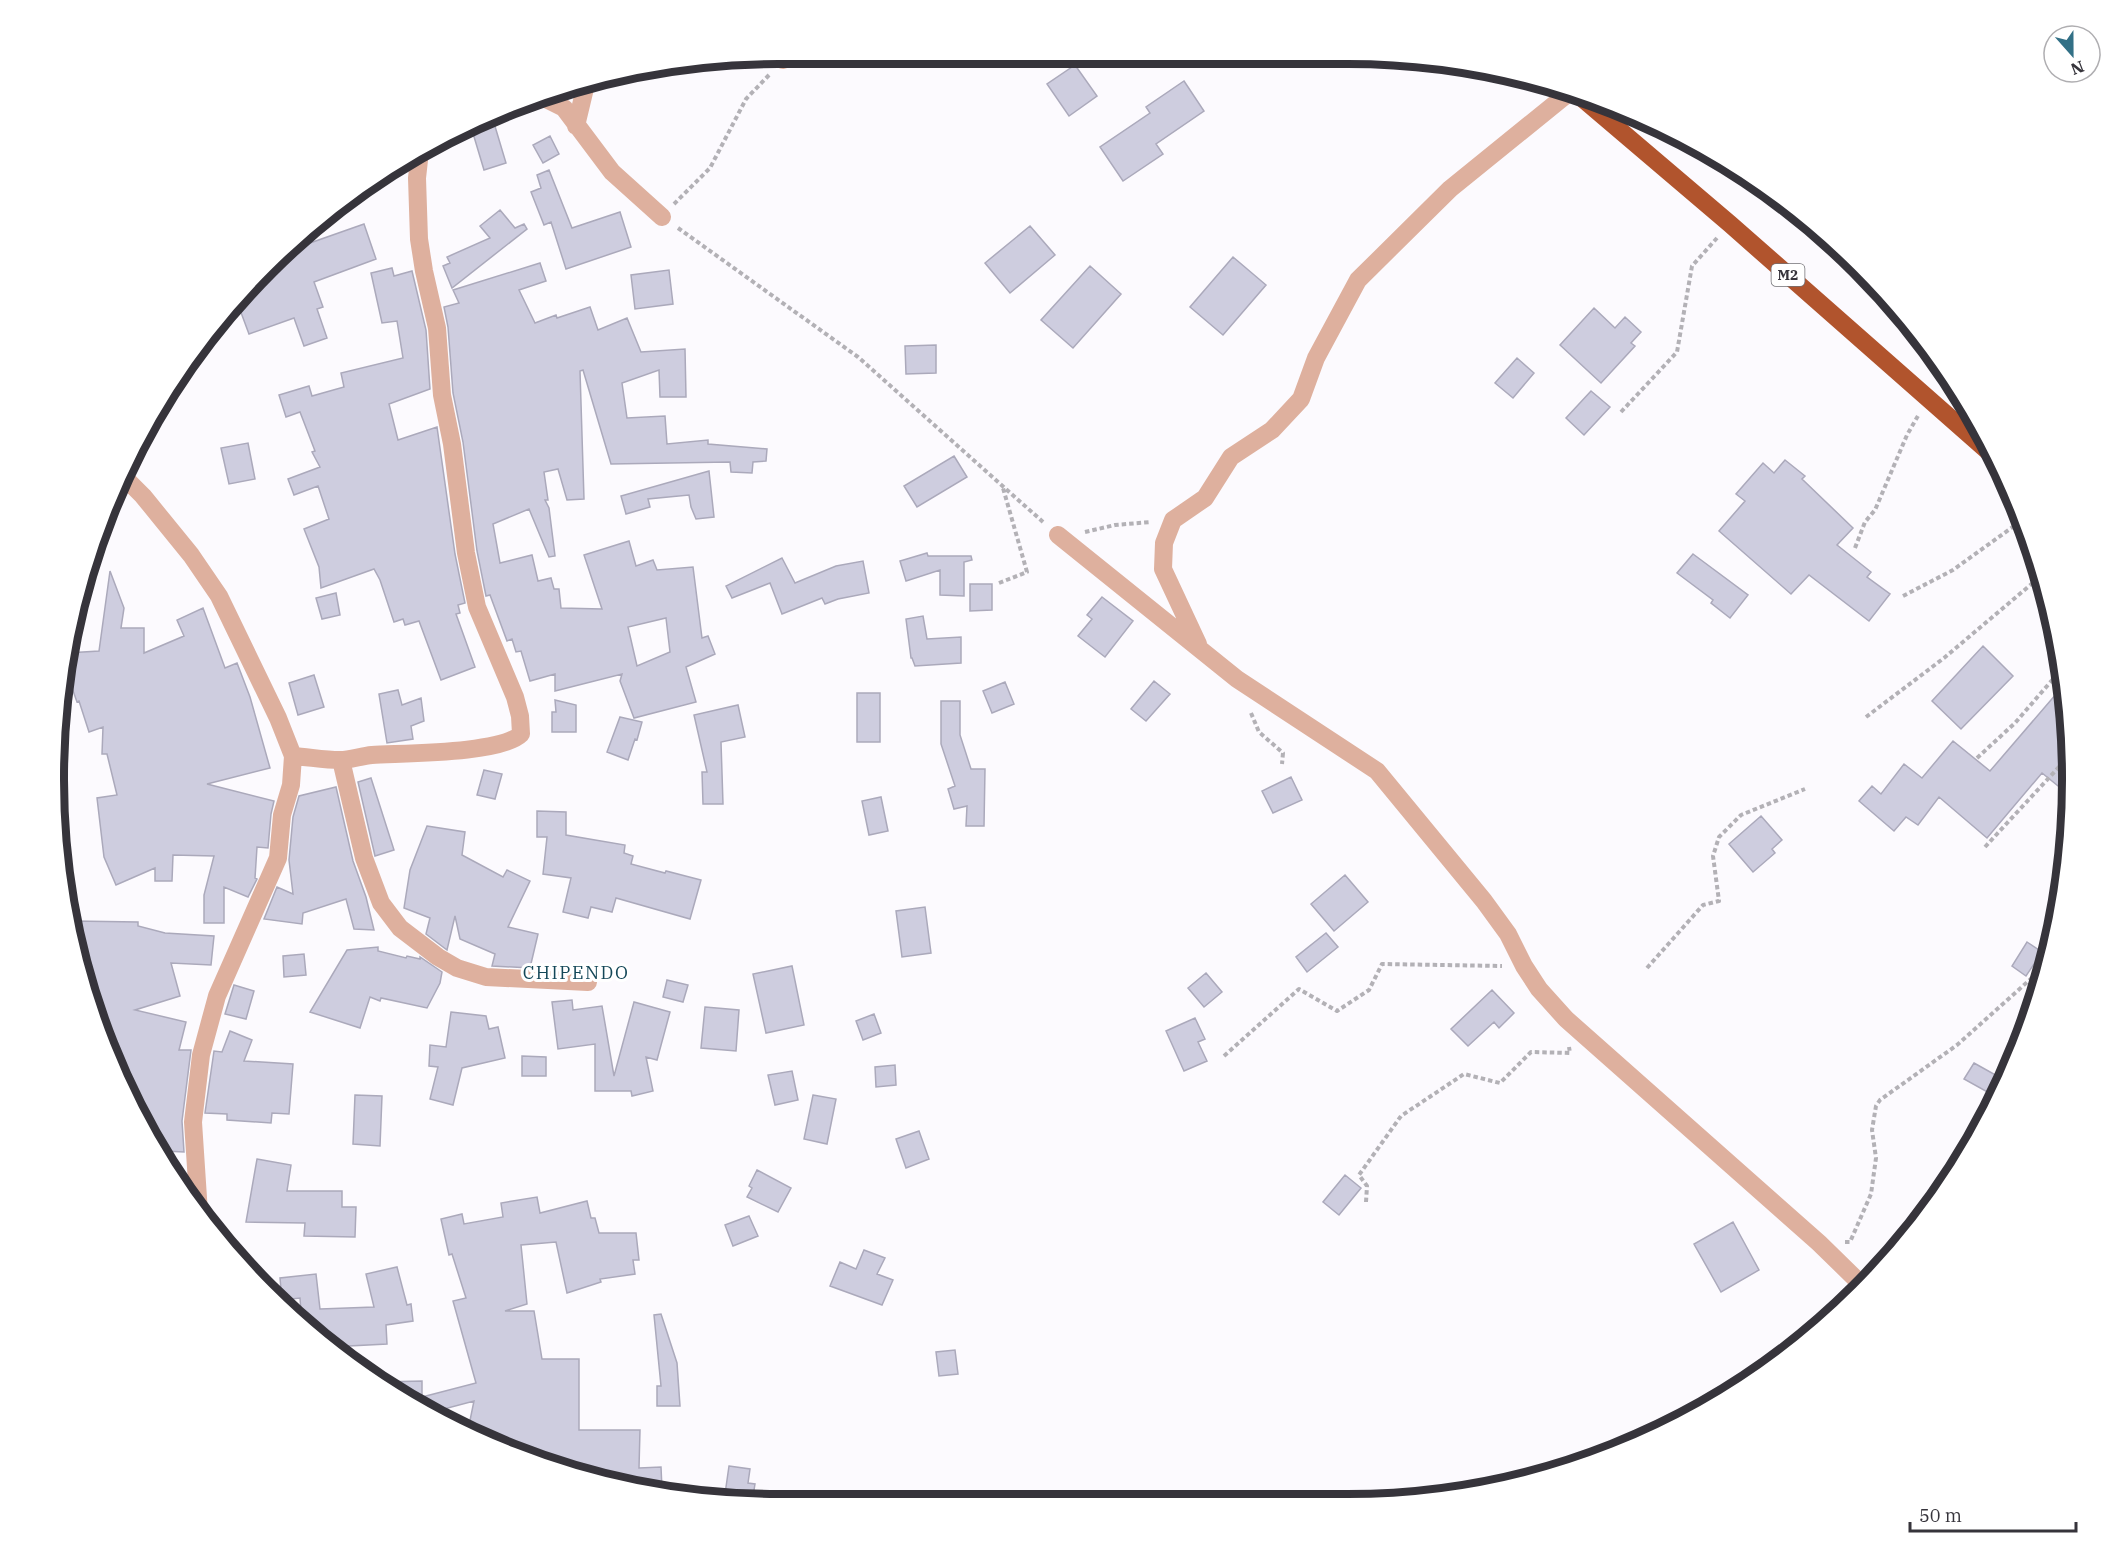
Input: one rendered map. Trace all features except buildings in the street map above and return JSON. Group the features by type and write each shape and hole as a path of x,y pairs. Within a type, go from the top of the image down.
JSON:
{"highway":[{"name":"M2","path":"1595,109 1730,224 1976,440"}],"street":[{"path":"576,126 584,92"},
{"path":"1199,647 1163,569 1164,543 1173,520 1206,498 1231,457 1272,429 1301,399 1316,358 1358,280 1450,189 1563,98"},
{"path":"551,101 564,108 612,172 662,217"},
{"path":"293,756 341,760 468,749 508,742 521,734 520,716 515,697 477,606 466,553 452,444 442,395 437,328 419,239 417,178 419,162"},
{"path":"129,482 191,555 219,596 278,718 293,756 291,785 282,815 278,858 217,996 201,1055 193,1122 198,1194"},
{"path":"1058,535 1237,679 1377,771 1484,902 1508,934 1539,989 1566,1019 1819,1243 1856,1279"},
{"path":"341,760 364,858 381,903 400,928 438,957 457,968 486,977 588,982"}],"path":[{"path":"779,64 746,99 710,168 662,217 858,357 1058,535 1115,525 1173,520"},
{"path":"1621,412 1677,352 1692,266 1730,224"},
{"path":"1856,548 1865,522 1875,510 1907,435 1928,398"},
{"path":"999,582 1026,572 1002,487"},
{"path":"1903,596 1953,570 2015,526"},
{"path":"1866,717 1944,658 2034,583"},
{"path":"1977,758 2015,723 2054,679"},
{"path":"1250,711 1259,732 1283,753 1282,764"},
{"path":"1985,848 2061,764"},
{"path":"1647,968 1703,905 1719,902 1713,856 1719,837 1741,815 1805,789"},
{"path":"1224,1056 1299,988 1337,1011 1369,990 1382,964 1524,966"},
{"path":"1819,1243 1850,1242 1871,1194 1876,1158 1872,1130 1876,1106 1880,1100 1957,1045 2033,977"},
{"path":"1366,1202 1367,1186 1359,1175 1401,1116 1464,1074 1500,1083 1532,1052 1569,1053 1566,1019"}],"district":[{"name":"CHIPENDO","path":"576,973"}]}
